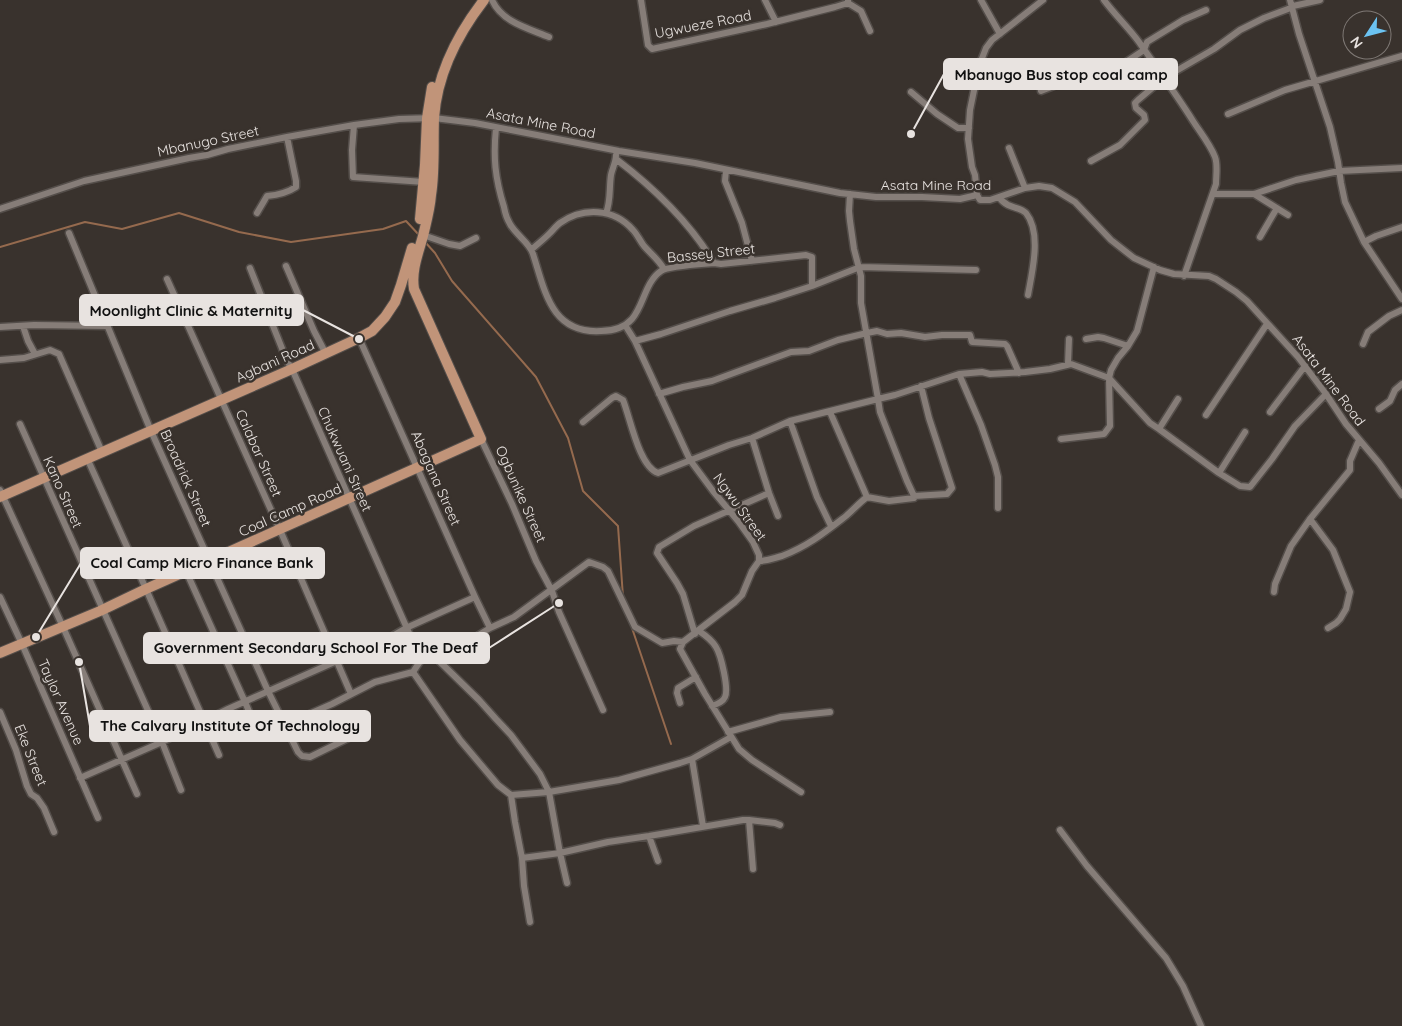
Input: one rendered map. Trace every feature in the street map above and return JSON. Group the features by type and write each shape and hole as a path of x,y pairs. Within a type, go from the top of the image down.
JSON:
{"main road":[{"name":"Agbani Road","path":"414,289 414,272 420,236 433,80 458,27 476,0"},
{"name":"Agbani Road","path":"1,494 151,431 326,354 372,331 395,302 420,236 431,195 430,118 438,87 448,59 466,25 484,0"},
{"path":"401,285 414,289"},
{"name":"Ogbunike Street","path":"414,289 481,439"},
{"name":"Coal Camp Road","path":"0,653 63,627 481,439"}],"street":[{"path":"492,0 496,8 514,22 548,37"},
{"name":"Ugwueze Road","path":"640,0 649,46 652,48 776,22 835,7 848,1"},
{"path":"764,0 776,22"},
{"path":"981,0 1000,34"},
{"path":"978,196 976,174 972,167 968,139 970,110 979,66 986,48 992,40 1043,0"},
{"path":"1104,0 1138,41 1164,78 1210,148 1215,159 1216,184 1184,276"},
{"path":"1292,3 1320,0"},
{"path":"848,1 861,11 870,31"},
{"path":"1091,161 1120,145 1145,120 1144,115 1136,108 1136,103 1164,78 1214,49 1240,30 1288,9 1292,3"},
{"path":"1292,3 1299,34 1330,127 1345,202 1364,242 1400,292 1402,299"},
{"path":"1041,91 1082,75 1123,64 1144,50 1147,42 1183,20 1206,10"},
{"path":"1228,114 1285,90 1402,56"},
{"path":"911,92 937,114 958,128 969,128"},
{"name":"Mbanugo Street","path":"0,209 84,181 287,137 399,119 430,118"},
{"name":"Asata Mine Road","path":"430,118 679,160 824,191 876,197 960,199 978,196 980,200 990,200 1025,188 1046,186 1075,202 1118,246 1134,258 1167,272 1184,276 1204,275 1216,278 1247,301 1305,366 1402,495"},
{"path":"354,125 352,150 353,177 424,182"},
{"path":"496,128 494,160 499,192 507,219 512,228 532,249 546,295 552,308 570,325 585,330 608,331 625,325"},
{"path":"257,212 267,196 278,195 296,186 287,137"},
{"path":"1009,148 1025,188"},
{"path":"606,213 611,174 616,158 615,150"},
{"path":"616,158 662,197 689,226 714,263"},
{"path":"1213,194 1254,194 1296,180 1339,171 1402,168"},
{"path":"726,170 725,181 742,223 752,260"},
{"path":"850,194 850,222 854,249 862,276 861,303 880,412 906,481 914,496"},
{"path":"1254,194 1288,216"},
{"path":"999,197 1008,205 1023,211 1031,225 1035,240 1035,252 1028,295"},
{"path":"1260,237 1277,208"},
{"path":"532,249 558,224 574,214 606,213 621,219 634,230 644,246 658,259 664,269"},
{"path":"1364,242 1402,228"},
{"name":"Broadrick Street","path":"69,233 151,431 268,691 298,752 302,756 310,757 357,734"},
{"path":"420,236 460,246 476,238"},
{"name":"Bassey Street","path":"625,325 634,317 654,279 664,269 806,255 812,257 812,286"},
{"path":"286,266 326,354"},
{"path":"635,341 812,286 860,266 976,270"},
{"name":"Chukwuani Street","path":"250,268 287,361 421,660"},
{"path":"1061,440 1104,434 1110,426 1109,378 1113,365 1128,346 1136,330 1154,268"},
{"name":"Calabar Street","path":"167,279 280,530 350,694"},
{"path":"1364,344 1368,332 1389,316 1402,310"},
{"path":"1206,415 1267,324"},
{"name":"Ngwu Street","path":"625,325 635,341 690,460 729,510 759,555 759,561 752,571 742,595 683,642"},
{"path":"24,326 28,341 35,354"},
{"path":"0,327 107,326"},
{"path":"659,394 712,381 791,352 809,351 838,340 877,331 887,334 901,333 925,337 970,335 972,342 1007,346 1019,373"},
{"name":"Abagana Street","path":"359,338 490,628"},
{"path":"1086,339 1104,338 1128,346"},
{"path":"1068,364 1069,339"},
{"path":"0,360 24,358 50,350 59,354 102,452"},
{"path":"583,422 612,398 616,396 623,400 639,450 652,471 658,473 752,438 790,421 896,395 959,374 982,372 990,374 1019,373 1050,369 1068,364 1076,365 1109,378 1150,423 1219,473 1240,486 1250,487 1295,426 1326,394"},
{"path":"1270,412 1305,366"},
{"path":"959,374 995,465 998,477 998,508"},
{"path":"1379,409 1390,401 1395,390 1402,384"},
{"path":"759,561 770,560 811,542 824,534 831,526 866,498 889,501 912,499 914,496 947,494 952,488 929,418 921,386"},
{"path":"1159,428 1178,399"},
{"path":"830,412 866,498"},
{"path":"790,421 817,497 831,526"},
{"name":"Kano Street","path":"20,424 42,478 162,742 181,790"},
{"path":"1219,473 1245,432"},
{"path":"752,438 778,516"},
{"name":"Ogbunike Street","path":"481,439 512,504 536,561 552,590 559,612 603,710"},
{"path":"1274,592 1275,584 1291,546 1310,518 1350,470 1350,461 1359,440"},
{"path":"87,458 219,756"},
{"path":"712,706 725,699 726,695 726,684 719,651 715,644 697,632 677,583 657,553 657,550 694,526 769,493"},
{"path":"1,494 63,627 137,794"},
{"path":"1310,518 1333,550 1350,592 1346,609 1336,623 1328,628"},
{"path":"284,725 332,704 375,682 413,672 421,660 435,657 514,617 589,562 608,570 635,627 662,643 683,642 680,649 739,749 752,760 801,792"},
{"path":"186,571 260,737"},
{"name":"Taylor Avenue","path":"0,597 98,818"},
{"path":"80,778 475,597"},
{"path":"435,657 479,700 511,735 540,774 549,792 567,883"},
{"path":"413,672 460,740 498,785 511,795 549,792 619,780 692,760 729,734 780,717 830,712"},
{"path":"680,703 677,693 678,688 696,677"},
{"name":"Eke Street","path":"0,712 16,750 27,786 31,794 37,798 44,808 54,832"},
{"path":"692,760 703,826"},
{"path":"511,795 522,858 530,922"},
{"path":"522,858 560,853 608,842 743,820 780,825"},
{"path":"749,820 753,869"},
{"path":"1060,830 1086,866 1166,958 1183,986 1201,1026"},
{"path":"649,836 658,861"}],"waterway":[{"path":"0,247 85,222 122,229 179,213 239,232 291,242 383,229 406,221 420,236"},
{"path":"425,242 435,253 452,281 536,377 568,438 583,491 618,526 623,597"},
{"path":"632,628 671,744"}],"place":[{"name":"Mbanugo Bus stop coal camp","path":"911,134"},
{"name":"Moonlight Clinic & Maternity","path":"359,339"},
{"name":"Government Secondary School For The Deaf","path":"559,603"},
{"name":"Coal Camp Micro Finance Bank","path":"36,637"},
{"name":"The Calvary Institute Of Technology","path":"79,662"}]}
